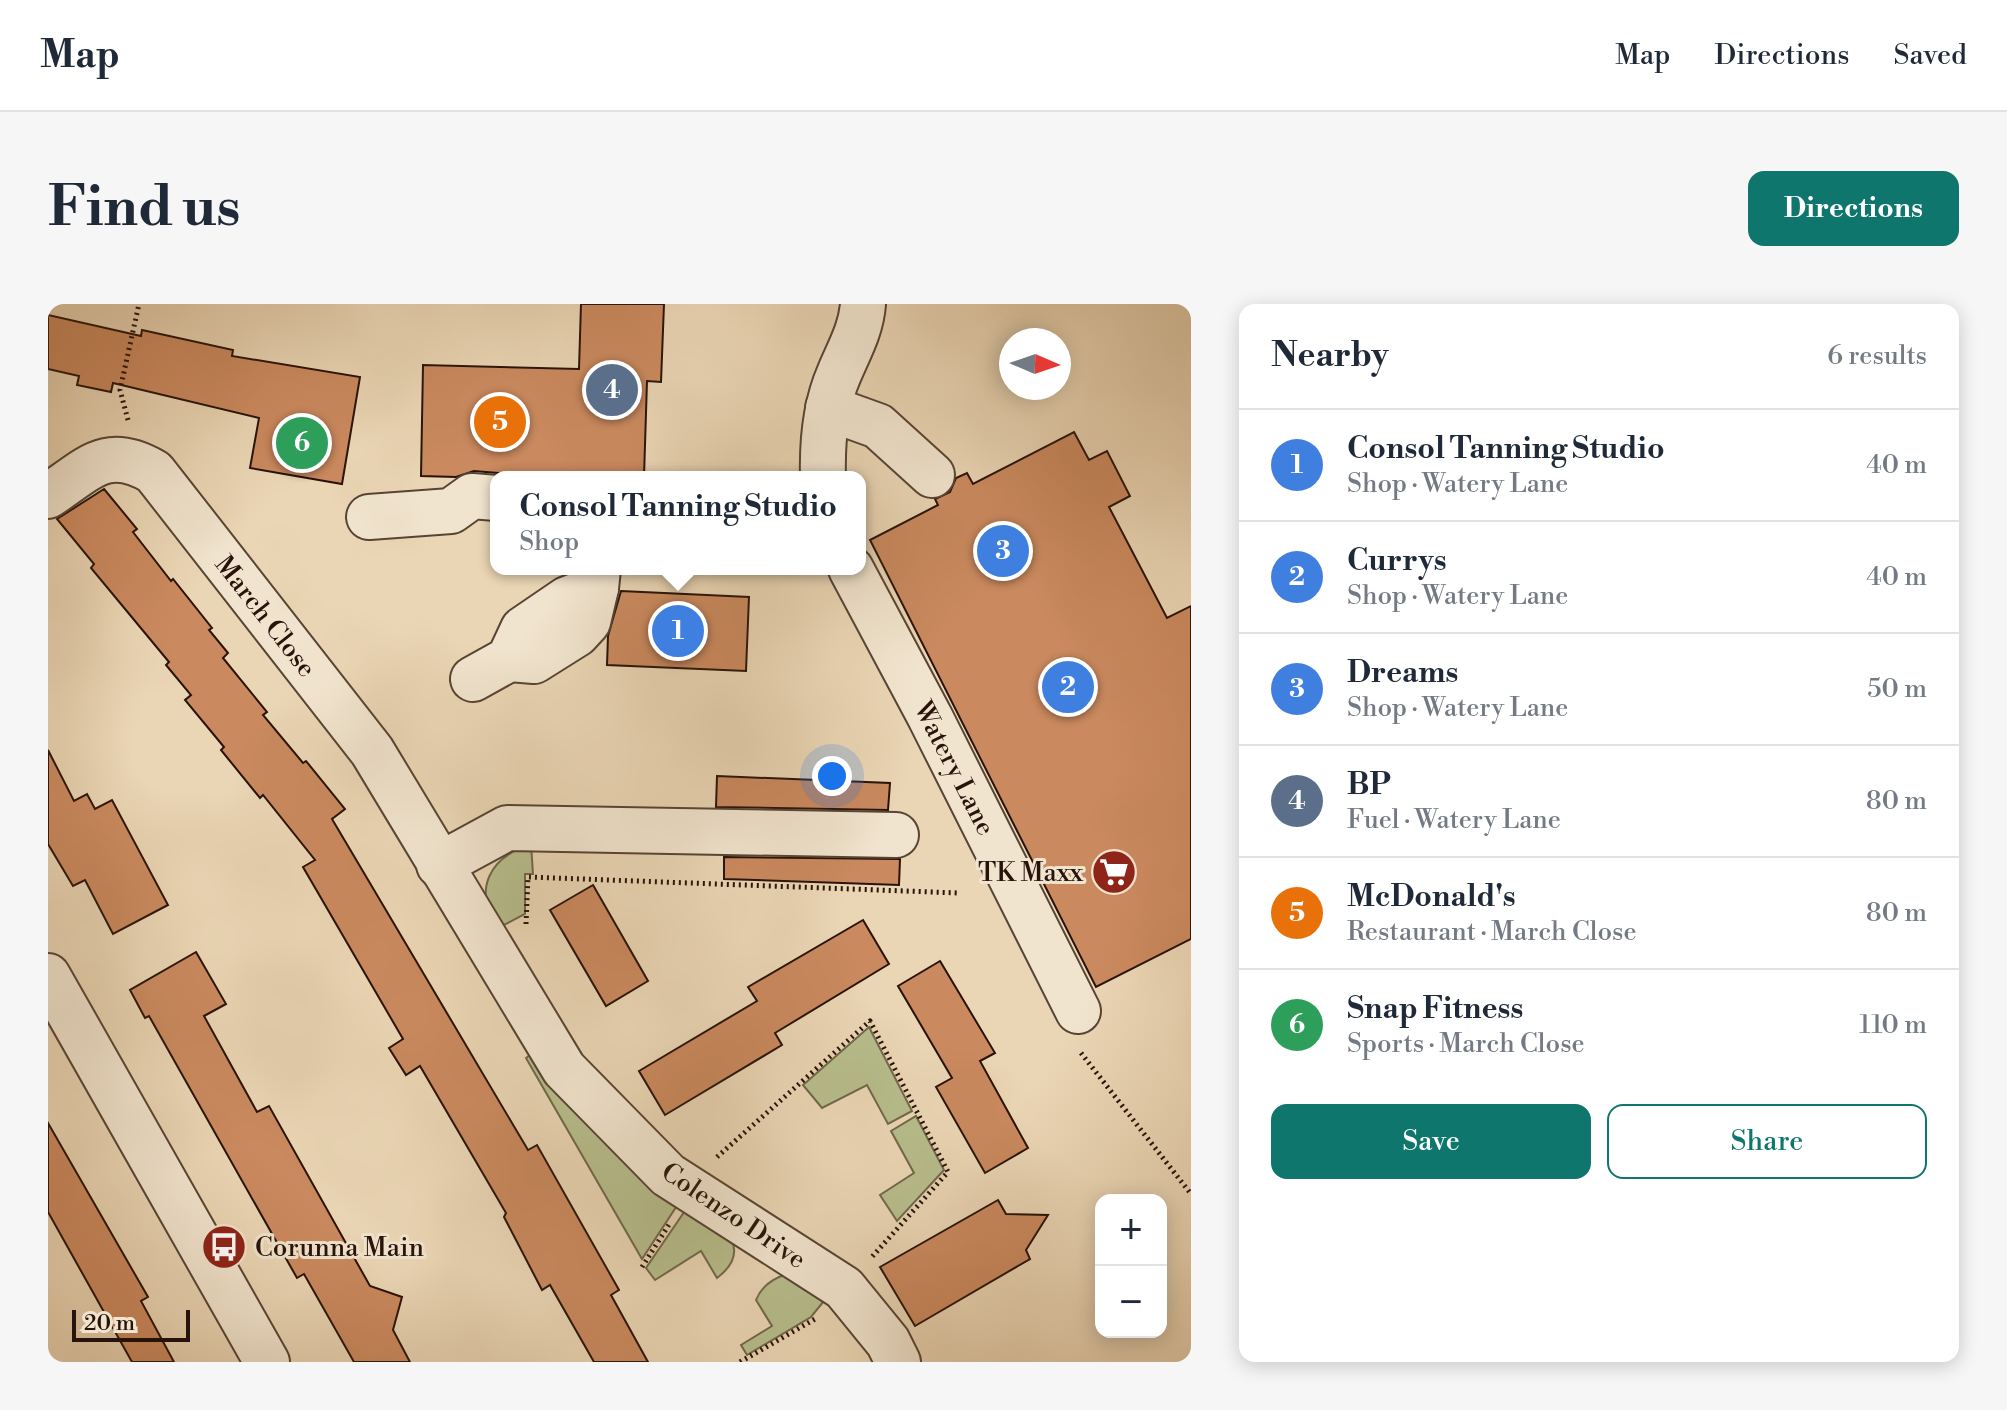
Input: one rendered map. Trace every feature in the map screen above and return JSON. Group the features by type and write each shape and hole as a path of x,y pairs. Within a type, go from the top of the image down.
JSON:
{"street":[{"path":"823,471 822,445 828,408 838,376 856,338 863,304"},
{"path":"828,408 878,426 932,475"},
{"name":"March Close","path":"48,496 107,459 136,461 154,472 372,751 439,865"},
{"path":"369,517 451,511 472,496 490,498"},
{"name":"Watery Lane","path":"854,575 930,717 1079,1031"},
{"path":"491,669 523,629 597,579"},
{"path":"439,865 507,828 896,835"},
{"name":"Colenzo Drive","path":"439,865 564,1069 668,1175 844,1288 888,1342 898,1362"},
{"path":"48,976 267,1362"}],"path":[{"path":"489,946 526,926 528,877 959,893"},
{"path":"642,1267 709,1164 870,1021 948,1172 814,1320 740,1362"},
{"path":"1079,1031 1191,1194"}],"green space":[{"path":"531,844 533,874 525,874 525,914 496,929 486,901 489,877 504,858"},
{"path":"869,1027 912,1111 888,1124 867,1085 822,1108 803,1085"},
{"path":"538,1049 684,1195 642,1259 526,1058"},
{"path":"916,1116 944,1170 897,1221 880,1195 914,1173 891,1131"},
{"path":"693,1199 729,1235 734,1256 729,1267 717,1278 701,1251 655,1280 646,1268"},
{"path":"788,1274 828,1296 811,1317 747,1355 741,1345 772,1326 756,1300 758,1295 769,1283"}],"building":[{"path":"581,304 664,304 661,382 647,381 644,471 474,471 456,477 421,476 423,365 579,369"},
{"path":"48,315 141,336 142,330 233,350 232,356 360,377 342,484 250,468 259,418 113,383 111,392 77,385 79,376 48,369"},
{"path":"1074,432 1089,460 1107,451 1130,496 1109,507 1167,618 1191,606 1191,939 1096,987 870,540 938,505 935,499 950,492 956,478 967,473 973,484"},
{"path":"104,489 137,529 133,532 171,581 173,579 212,628 209,630 228,653 223,658 267,712 263,715 345,809 332,819 528,1150 537,1145 619,1290 611,1295 648,1362 594,1362 550,1285 542,1290 504,1217 506,1213 420,1066 406,1075 389,1048 403,1039 303,867 315,860 263,795 260,798 221,750 224,747 185,700 191,695 166,665 169,662 91,568 94,564 57,519"},
{"path":"621,591 749,597 746,671 607,665 608,636"},
{"path":"48,750 74,801 87,794 95,809 112,800 168,905 113,934 85,880 73,886 48,844"},
{"path":"717,776 890,783 888,810 716,807"},
{"path":"724,857 900,859 899,885 724,879"},
{"path":"593,885 648,981 606,1006 550,910"},
{"path":"863,920 889,964 775,1033 782,1045 665,1115 639,1071 757,1001 748,987"},
{"path":"196,952 226,1004 204,1016 257,1112 269,1106 370,1286 402,1297 393,1330 410,1362 354,1362 304,1274 297,1278 149,1016 145,1018 130,990"},
{"path":"940,961 995,1053 980,1061 1028,1148 985,1173 936,1087 952,1078 898,986"},
{"path":"48,1123 148,1297 141,1301 174,1362 132,1362 48,1212"},
{"path":"998,1200 1006,1214 1048,1215 1026,1250 1030,1259 915,1326 880,1267"}],"place":[{"name":"BP","path":"612,390"},
{"name":"McDonald's","path":"500,422"},
{"name":"Snap Fitness","path":"302,443"},
{"name":"Dreams","path":"1003,551"},
{"name":"Consol Tanning Studio","path":"678,631"},
{"name":"Currys","path":"1068,687"},
{"name":"TK Maxx","path":"1114,872"},
{"name":"Corunna Main","path":"224,1247"}]}
